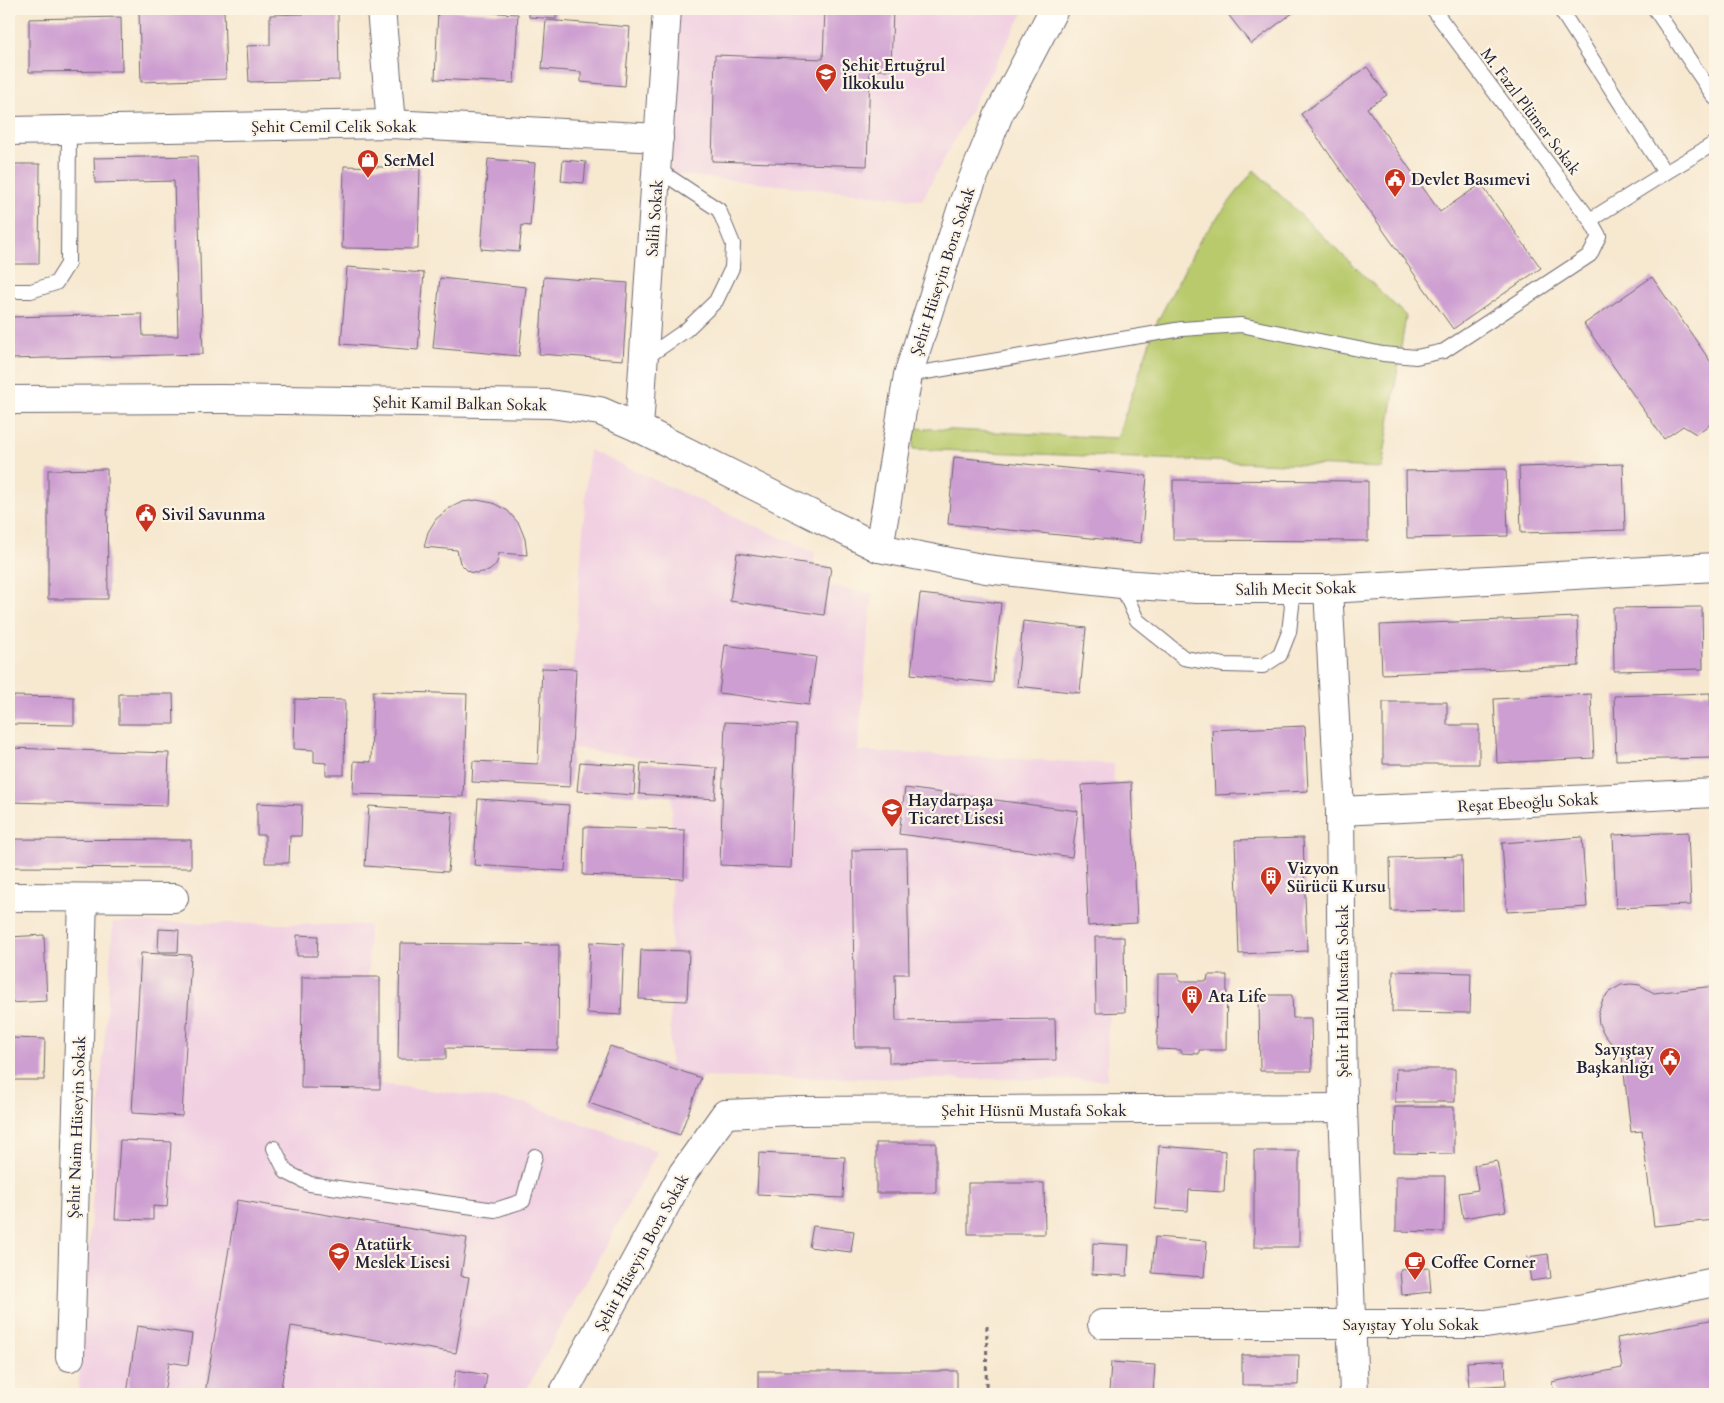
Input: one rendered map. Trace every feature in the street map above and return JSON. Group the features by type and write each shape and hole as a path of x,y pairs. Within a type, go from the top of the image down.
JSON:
{"street":[{"path":"381,9 391,124"},
{"name":"Salih Sokak","path":"639,428 667,9"},
{"name":"Şehit Hüseyin Bora Sokak","path":"879,548 908,375 964,201 999,114 1054,9"},
{"name":"Şehit Cemil Celik Sokak","path":"9,131 391,124 659,138"},
{"name":"Şehit Kamil Balkan Sokak","path":"9,400 222,399 550,404 600,411 639,428 879,548"},
{"name":"Salih Mecit Sokak","path":"879,548 986,569 1121,584 1196,589 1328,588 1715,567"},
{"name":"Şehit Halil Mustafa Sokak","path":"1328,588 1340,812 1343,1108 1354,1394"},
{"name":"Reşat Ebeoğlu Sokak","path":"1340,812 1715,793"},
{"path":"9,897 174,898"},
{"name":"Şehit Naim Hüseyin Sokak","path":"70,1356 83,898"},
{"name":"Şehit Hüsnü Mustafa Sokak","path":"725,1114 795,1111 1343,1108"},
{"name":"Şehit Hüseyin Bora Sokak","path":"563,1394 683,1172 725,1114"},
{"name":"Sayıştay Yolu Sokak","path":"1102,1324 1486,1324 1569,1311 1715,1282"}],"lane":[{"name":"M. Fazıl Plümer Sokak","path":"908,375 1182,329 1241,325 1383,354 1416,357 1444,351 1590,255 1599,236 1590,220 1433,9"},
{"path":"1560,9 1665,172"},
{"path":"1655,9 1715,98"},
{"path":"9,291 31,291 56,283 68,264 69,129"},
{"path":"1590,220 1665,172 1715,143"},
{"path":"644,359 686,330 716,300 732,268 733,244 719,210 657,169"},
{"path":"1121,584 1138,620 1184,658 1224,665 1254,666 1264,666 1280,655 1289,632 1292,606 1287,589"},
{"path":"274,1148 286,1172 310,1184 496,1210 523,1201 535,1156"}],"path":[{"path":"986,1325 986,1394"}],"shaded area":[{"name":"Şehit Ertuğrul İlkokulu","path":"780,9 1025,9 922,200 671,174 675,12"},
{"name":"Haydarpaşa Ticaret Lisesi","path":"589,450 815,553 810,582 872,594 858,751 1114,764 1107,1080 670,1077 672,762 567,747"},
{"name":"Atatürk Meslek Lisesi","path":"113,922 369,925 367,1082 525,1103 658,1151 524,1394 78,1394"}],"green space":[{"path":"1254,170 1406,316 1382,468 913,449 913,428 1117,438 1156,324 1200,240"}],"building":[{"path":"224,9 226,79 141,82 139,12"},
{"path":"529,9 557,9 556,19 529,17"},
{"path":"825,9 893,9 891,70 870,70 867,166 712,161 715,55 823,59"},
{"path":"1224,9 1298,9 1251,44"},
{"path":"438,10 518,14 514,83 435,79"},
{"path":"338,13 339,80 249,82 247,46 270,45 270,15"},
{"path":"121,17 122,71 29,72 29,19"},
{"path":"546,20 630,27 625,86 581,82 581,72 542,69"},
{"name":"Devlet Basımevi","path":"1367,67 1387,95 1367,108 1440,212 1481,184 1541,268 1453,329 1301,114"},
{"path":"197,156 203,354 9,359 9,317 142,314 143,336 178,336 174,181 95,183 94,158"},
{"path":"488,159 535,163 530,226 522,225 519,252 481,249"},
{"path":"563,160 586,162 584,183 561,181"},
{"path":"9,164 40,164 39,264 9,264"},
{"path":"344,166 420,168 418,249 342,248"},
{"path":"347,267 424,273 418,350 341,344"},
{"path":"544,277 628,283 623,360 539,354"},
{"path":"1652,277 1715,368 1715,421 1696,434 1683,426 1664,439 1584,324"},
{"path":"440,278 526,287 519,356 433,348"},
{"path":"954,457 1147,476 1141,543 948,524"},
{"path":"1623,464 1625,530 1521,533 1519,467"},
{"path":"107,469 108,599 48,599 48,470"},
{"path":"1506,469 1508,536 1407,538 1406,471"},
{"path":"1173,480 1368,481 1368,541 1173,540"},
{"path":"477,500 493,503 508,511 519,524 525,539 527,555 499,553 495,566 489,571 476,573 469,572 460,563 457,550 424,547 428,532 436,519 448,509 462,502"},
{"path":"737,553 831,567 824,615 730,601"},
{"path":"920,594 1001,603 993,683 911,674"},
{"path":"1702,607 1703,669 1614,671 1613,608"},
{"path":"1577,617 1579,666 1382,674 1380,625"},
{"path":"1023,621 1086,628 1080,693 1017,686"},
{"path":"725,645 816,657 809,705 719,693"},
{"path":"542,668 576,669 570,787 472,782 473,761 538,764"},
{"path":"373,691 467,694 463,797 353,794 354,761 371,762"},
{"path":"1710,693 1712,758 1616,760 1614,696"},
{"path":"119,694 173,694 174,724 119,724"},
{"path":"1591,694 1594,758 1497,763 1494,699"},
{"path":"9,696 74,697 74,725 9,724"},
{"path":"295,699 345,700 344,775 326,775 326,763 314,762 314,750 294,749"},
{"path":"1383,702 1447,702 1447,725 1479,725 1479,764 1383,764"},
{"path":"725,722 796,725 791,868 720,865"},
{"path":"1305,726 1308,791 1215,795 1212,730"},
{"path":"9,748 169,753 167,806 9,802"},
{"path":"580,762 636,766 634,795 577,791"},
{"path":"641,763 717,768 715,799 639,794"},
{"path":"1131,782 1137,923 1088,926 1082,785"},
{"path":"905,788 1078,811 1072,857 899,834"},
{"path":"478,799 569,805 565,871 474,865"},
{"path":"257,803 302,805 301,836 290,836 289,863 265,863 265,835 257,835"},
{"path":"369,806 453,812 448,872 365,866"},
{"path":"584,827 685,830 684,879 583,875"},
{"path":"1688,832 1691,905 1616,908 1613,835"},
{"path":"1582,837 1587,907 1507,912 1502,843"},
{"name":"Vizyon Sürücü Kursu","path":"1303,838 1307,951 1239,954 1235,840"},
{"path":"9,839 191,840 191,868 9,867"},
{"path":"907,849 909,974 895,974 896,1021 1055,1019 1056,1060 889,1063 889,1047 855,1047 852,850"},
{"path":"1462,856 1463,910 1391,911 1390,858"},
{"path":"159,929 179,930 178,952 158,952"},
{"path":"44,935 47,1001 9,1003 9,937"},
{"path":"297,935 318,936 317,956 297,956"},
{"path":"1095,937 1124,937 1125,1012 1096,1013"},
{"path":"590,942 624,944 621,1015 587,1013"},
{"path":"400,943 559,945 558,1050 446,1048 446,1059 398,1059"},
{"path":"641,950 689,951 687,1001 639,999"},
{"path":"141,953 191,955 182,1116 132,1113"},
{"path":"1393,971 1471,973 1470,1013 1392,1012"},
{"name":"Ata Life","path":"1158,974 1179,974 1179,981 1207,981 1208,975 1227,975 1226,1050 1199,1050 1199,1054 1181,1053 1181,1050 1157,1049"},
{"path":"302,977 380,977 380,1089 301,1088"},
{"name":"Sayıştay Başkanlığı","path":"1621,985 1640,985 1654,993 1715,986 1715,1116 1710,1112 1715,1156 1715,1220 1654,1226 1642,1131 1631,1132 1621,1048 1611,1043 1604,1034 1599,1024 1598,1014 1603,999 1611,991"},
{"path":"1259,995 1292,995 1293,1018 1311,1018 1312,1071 1260,1071"},
{"path":"9,1038 45,1039 44,1080 9,1080"},
{"path":"610,1046 701,1078 680,1135 589,1103"},
{"path":"1396,1069 1455,1069 1455,1102 1395,1102"},
{"path":"1395,1107 1454,1107 1454,1154 1394,1153"},
{"path":"120,1140 171,1142 167,1207 153,1206 153,1220 115,1219"},
{"path":"876,1143 936,1143 936,1193 876,1193"},
{"path":"1159,1146 1226,1151 1224,1192 1189,1190 1188,1211 1155,1209"},
{"path":"1254,1151 1299,1151 1299,1247 1254,1247"},
{"path":"759,1153 845,1157 843,1198 757,1194"},
{"path":"1497,1161 1506,1211 1463,1218 1459,1193 1478,1190 1474,1165"},
{"path":"1396,1176 1445,1176 1444,1232 1396,1231"},
{"path":"968,1183 1044,1183 1045,1234 968,1234"},
{"path":"237,1200 467,1238 461,1276 469,1277 456,1353 291,1326 280,1394 205,1393"},
{"path":"813,1226 854,1231 851,1252 809,1247"},
{"path":"1155,1237 1207,1241 1204,1277 1152,1273"},
{"path":"1093,1243 1129,1245 1127,1276 1092,1274"},
{"path":"1548,1254 1551,1278 1531,1281 1527,1257"},
{"name":"Coffee Corner","path":"1429,1268 1431,1292 1402,1295 1400,1270"},
{"path":"1715,1319 1715,1394 1554,1394 1552,1382 1622,1368 1617,1338"},
{"path":"137,1326 192,1334 188,1365 169,1362 164,1394 127,1394"},
{"path":"1242,1355 1299,1355 1298,1385 1242,1385"},
{"path":"1505,1360 1506,1385 1469,1387 1467,1362"},
{"path":"1111,1362 1155,1365 1153,1394 1109,1394"},
{"path":"456,1370 487,1375 484,1394 452,1394"},
{"path":"758,1371 957,1371 957,1394 758,1394"}],"place":[{"name":"Şehit Ertuğrul İlkokulu","path":"826,93"},
{"name":"SerMel","path":"368,179"},
{"name":"Devlet Basımevi","path":"1395,198"},
{"name":"Sivil Savunma","path":"146,533"},
{"name":"Haydarpaşa Ticaret Lisesi","path":"892,828"},
{"name":"Vizyon Sürücü Kursu","path":"1271,896"},
{"name":"Ata Life","path":"1192,1015"},
{"name":"Sayıştay Başkanlığı","path":"1670,1077"},
{"name":"Atatürk Meslek Lisesi","path":"339,1272"},
{"name":"Coffee Corner","path":"1415,1281"}]}
